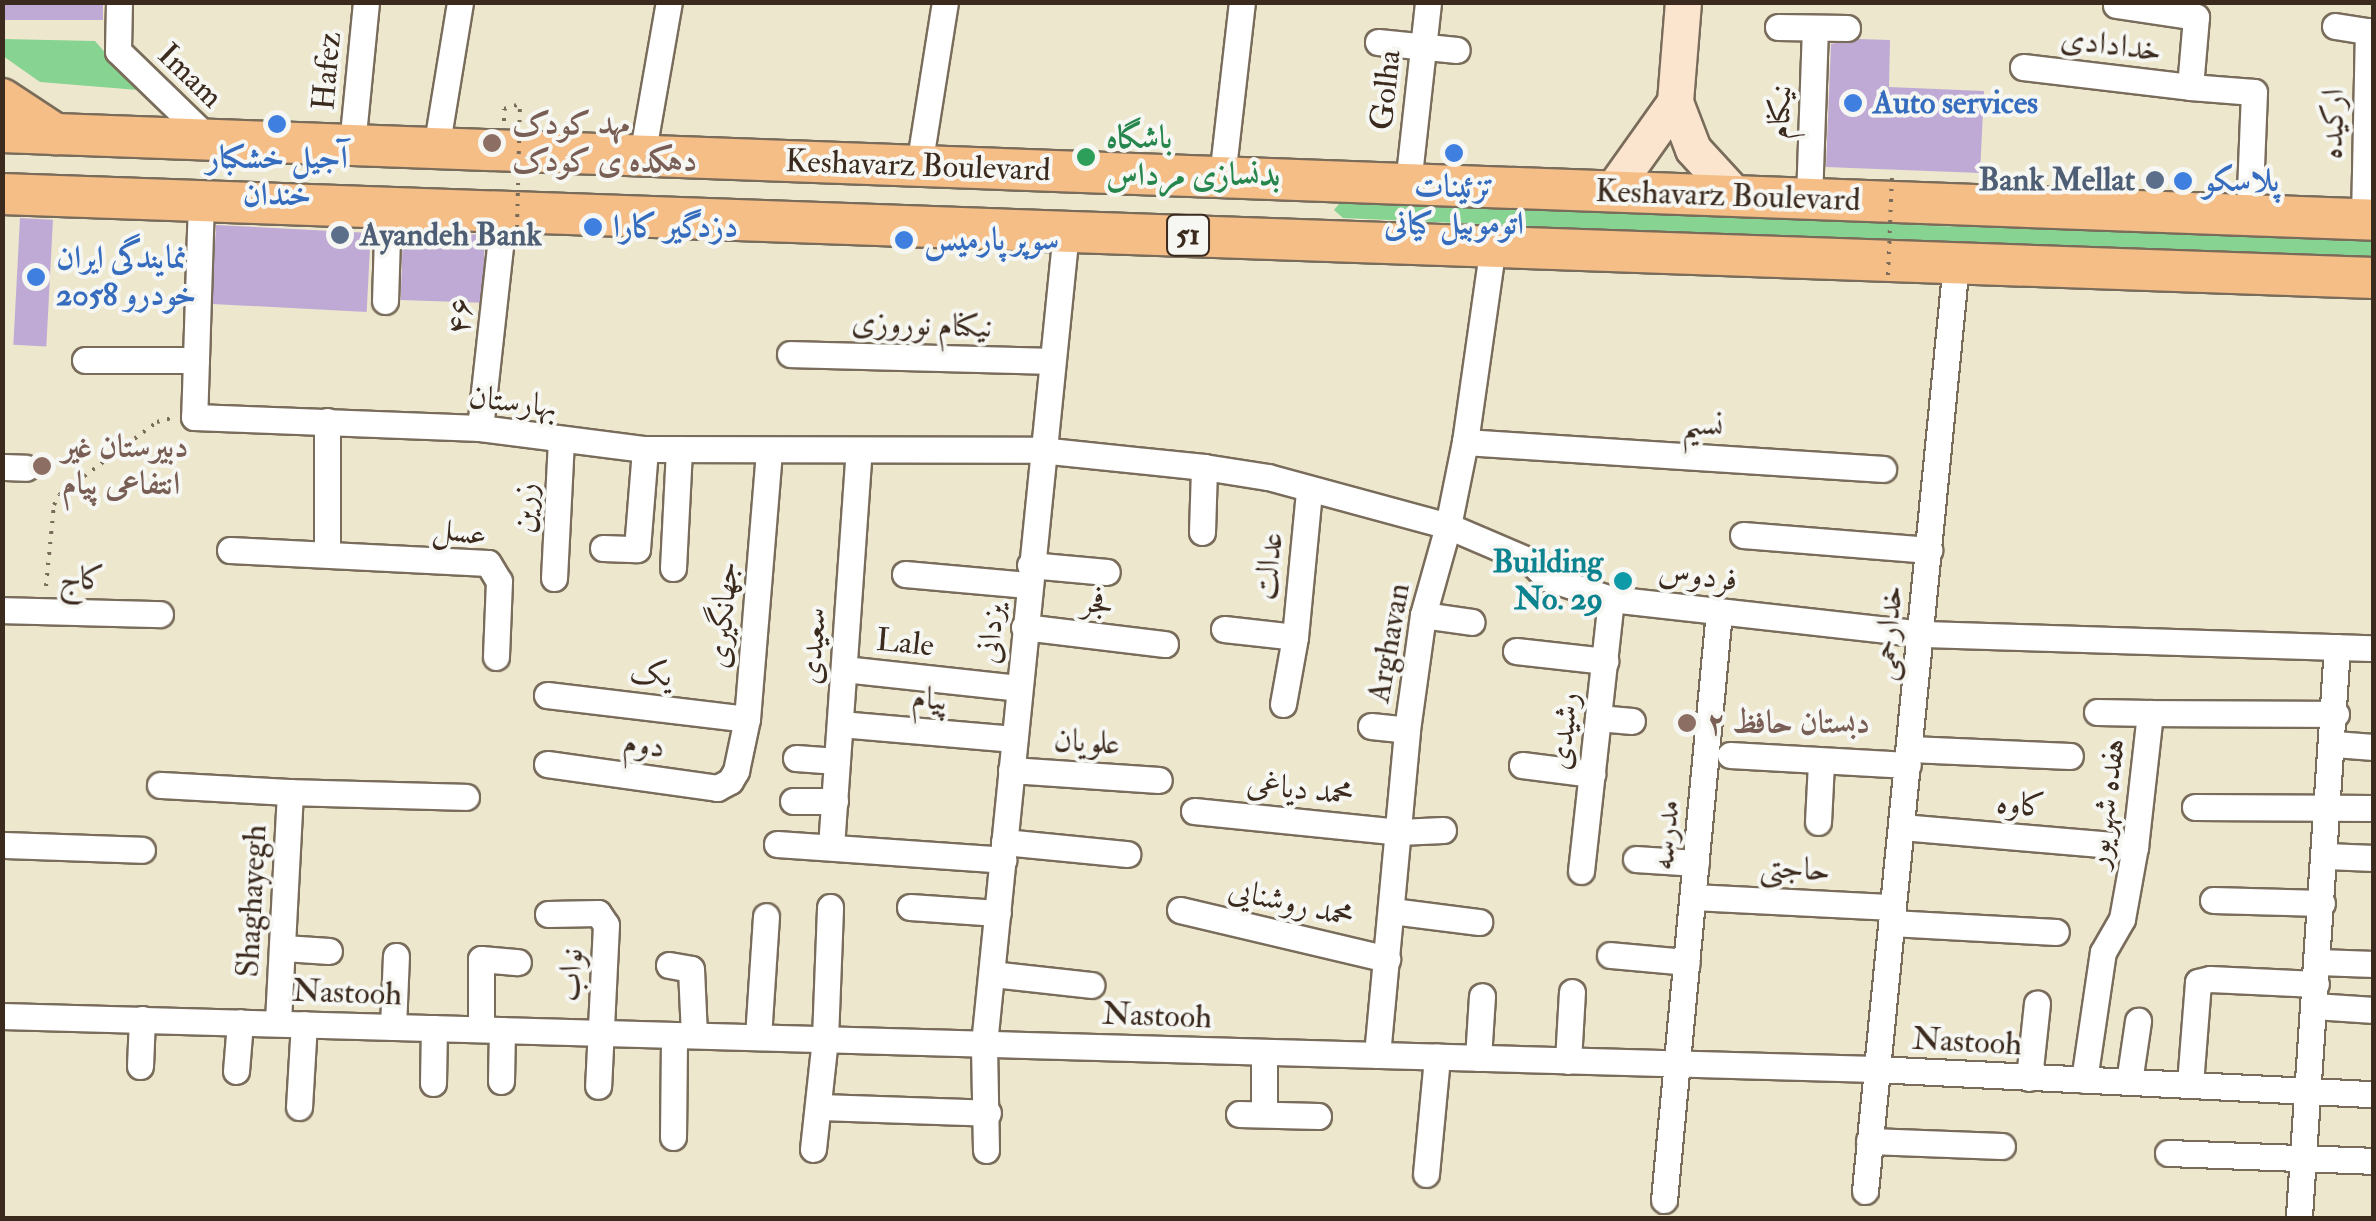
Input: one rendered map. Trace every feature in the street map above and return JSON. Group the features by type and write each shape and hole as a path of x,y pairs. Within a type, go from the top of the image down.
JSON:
{"main road":[{"path":"1684,2 1675,102 1693,148 1736,197"},
{"path":"2,99 56,134"},
{"path":"1611,192 1675,102"},
{"name":"Keshavarz Boulevard","path":"2,132 2369,220"},
{"name":"Keshavarz Boulevard","path":"2,194 388,206 510,219 1066,231 2374,278"}],"street":[{"name":"Imam","path":"119,2 118,51 210,140"},
{"name":"Hafez","path":"352,146 366,2"},
{"path":"436,148 460,2"},
{"path":"642,156 669,2"},
{"path":"918,166 945,2"},
{"path":"1222,177 1242,2"},
{"name":"Golha","path":"1408,184 1428,2"},
{"name":"خدادادی","path":"2116,4 2196,16 2190,87"},
{"path":"2335,26 2371,31"},
{"path":"1778,28 1847,28"},
{"name":"نیکنام","path":"1809,199 1816,28"},
{"name":"ارکیده","path":"2369,220 2371,31"},
{"path":"1378,42 1457,50"},
{"name":"خدادادی","path":"2024,67 2254,92 2249,215"},
{"name":"بهارستان","path":"201,200 194,417 480,428 644,450 1040,450"},
{"path":"386,301 388,206"},
{"name":"۴۶","path":"480,428 510,219"},
{"name":"یزدانی","path":"986,1150 984,1044 1040,450 1066,231"},
{"name":"Arghavan","path":"1377,1055 1407,730 1423,615 1448,526 1465,442 1493,246"},
{"name":"خدارحمی","path":"1865,1191 1956,263"},
{"name":"نیکنام نوروزی","path":"790,354 1052,361"},
{"path":"85,360 196,360"},
{"path":"230,550 326,552 327,420"},
{"name":"زرین","path":"554,578 560,440"},
{"name":"نسیم","path":"1465,442 1883,469"},
{"path":"603,548 637,549 644,450"},
{"path":"672,568 679,450"},
{"name":"جهانگیری","path":"730,782 747,718 769,450"},
{"name":"سعیدی","path":"831,847 860,450"},
{"name":"فردوس","path":"1040,450 1204,467 1268,478 1448,526 1530,561 1547,578 1611,599 1921,634 2374,648"},
{"path":"1202,532 1204,467"},
{"name":"عدالت","path":"1224,629 1295,637 1309,491"},
{"path":"1743,535 1929,550"},
{"name":"عسل","path":"326,552 488,563 499,580 496,658"},
{"path":"905,574 1106,572"},
{"name":"رشیدی","path":"1581,872 1611,599"},
{"name":"کاج","path":"2,610 160,614"},
{"name":"مدرسه","path":"1664,1200 1719,612"},
{"path":"1423,615 1472,622"},
{"name":"فجر","path":"1024,627 1165,644"},
{"path":"1282,704 1295,637"},
{"path":"2299,1216 2334,744 2337,647"},
{"path":"1516,651 1605,661"},
{"name":"Lale","path":"844,669 1018,688"},
{"name":"یک","path":"547,695 747,718"},
{"path":"2097,712 2150,713"},
{"name":"هفده شهریور","path":"2084,1080 2102,952 2122,919 2136,848 2150,713 2336,714"},
{"path":"1598,718 1632,722"},
{"name":"پیام","path":"840,724 1014,739"},
{"path":"1371,726 1407,730"},
{"path":"2334,744 2374,747"},
{"path":"1730,754 1821,762 2070,756"},
{"path":"796,758 837,761"},
{"path":"1818,822 1821,762"},
{"name":"دوم","path":"548,764 717,788 730,782"},
{"path":"1522,765 1592,774"},
{"name":"علویان","path":"1011,770 1160,780"},
{"name":"Shaghayegh","path":"160,784 290,792 284,948 299,1107"},
{"path":"290,792 466,797"},
{"path":"793,800 834,800"},
{"path":"2195,806 2374,808"},
{"name":"محمد دیاغی","path":"1194,811 1400,832 1443,830"},
{"name":"کاوه","path":"1902,827 2136,848"},
{"path":"776,844 1126,854"},
{"path":"2,845 142,850"},
{"path":"2326,856 2374,858"},
{"path":"1636,859 1696,863"},
{"name":"حاجتی","path":"1693,896 2056,932"},
{"path":"2213,900 2322,902"},
{"path":"813,1149 825,1039 830,907"},
{"path":"910,907 998,913"},
{"name":"محمد روشنایی","path":"1180,910 1387,959"},
{"path":"1392,911 1479,922"},
{"name":"نواب","path":"548,914 603,916 606,925 600,1033"},
{"path":"758,1038 766,916"},
{"path":"284,948 329,951"},
{"path":"1610,955 1687,962"},
{"path":"393,1027 396,956"},
{"path":"501,1081 481,960 518,962"},
{"path":"2316,984 2374,964"},
{"path":"669,965 692,968 673,1137"},
{"path":"992,974 1091,985"},
{"path":"2190,1084 2198,982 2210,979 2316,984 2374,1010"},
{"path":"1568,1061 1572,992"},
{"path":"1478,1058 1482,996"},
{"path":"2029,1078 2037,1002"},
{"name":"Nastooh","path":"2,1016 1876,1069 2374,1094"},
{"path":"140,1066 142,1020"},
{"path":"2129,1082 2138,1020"},
{"path":"236,1071 240,1022"},
{"path":"433,1083 434,1028"},
{"path":"598,1086 600,1033"},
{"path":"1264,1052 1252,1114 1318,1116"},
{"path":"1426,1174 1437,1057"},
{"path":"820,1107 988,1113"},
{"path":"1869,1141 2002,1146"},
{"path":"2168,1153 2374,1161"}],"path":[{"path":"504,109 520,104 510,219"},
{"path":"1888,275 1892,175"},
{"path":"44,611 54,505 59,495 166,419"}],"green space":[{"path":"3,39 95,41 138,90 40,82 3,56"},
{"path":"1344,198 1839,217 1934,226 2373,237 2373,263 1343,218 1334,210"}],"building":[{"path":"2,2 103,2 103,20 2,20"},
{"path":"1858,39 1890,40 1889,87 1984,91 1980,173 1826,167 1831,44"},
{"name":"نمایندگی ایران خودرو 2058","path":"20,218 53,220 46,347 13,345"},
{"path":"216,225 371,233 367,312 212,304"},
{"path":"403,232 485,235 483,303 401,300"}],"place":[{"name":"Auto services","path":"1853,103"},
{"name":"آجیل خشکبار خندان","path":"277,124"},
{"name":"مهد کودک دهکده ی کودک","path":"492,143"},
{"name":"تزئینات اتوموبیل کیانی","path":"1454,153"},
{"name":"باشگاه بدنسازی مرداس","path":"1086,157"},
{"name":"Bank Mellat","path":"2155,180"},
{"name":"پلاسکو","path":"2183,181"},
{"name":"دزدگیر کارا","path":"593,227"},
{"name":"Ayandeh Bank","path":"340,235"},
{"name":"سوپر پارمیس","path":"904,240"},
{"name":"نمایندگی ایران خودرو 2058","path":"36,277"},
{"name":"دبیرستان غیر انتفاعی پیام","path":"42,466"},
{"name":"Building No. 29","path":"1623,581"},
{"name":"دبستان حافظ ۲","path":"1687,723"}]}
